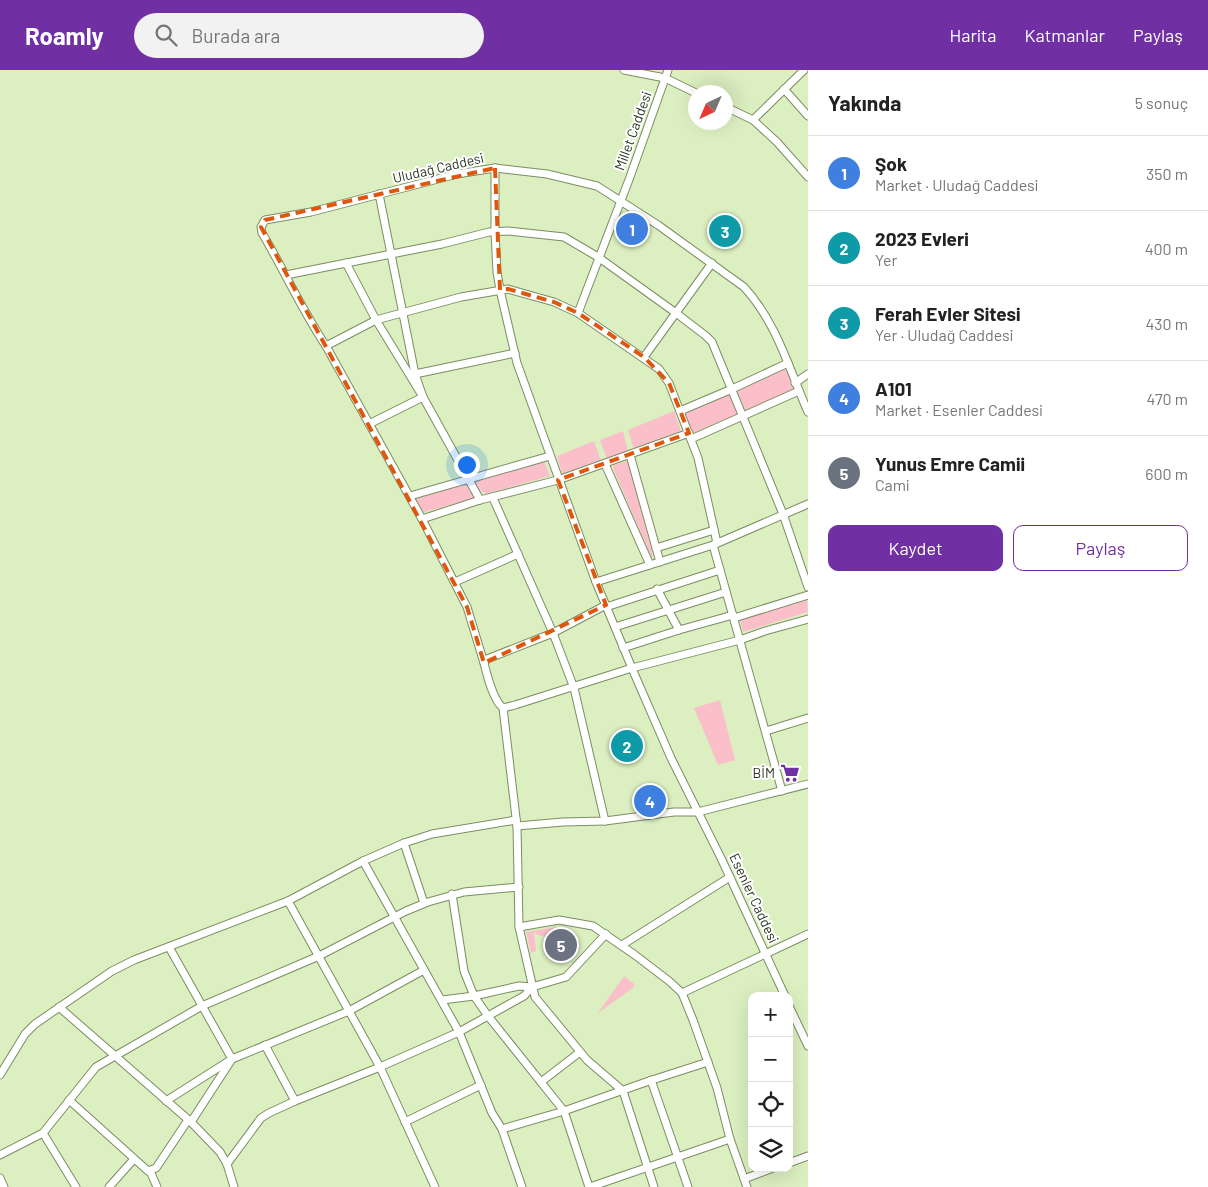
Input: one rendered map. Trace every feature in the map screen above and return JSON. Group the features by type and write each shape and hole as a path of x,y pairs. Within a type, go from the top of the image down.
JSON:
{"street":[{"path":"624,70 665,78 688,89"},
{"name":"Millet Caddesi","path":"578,312 668,70"},
{"path":"753,120 804,70"},
{"path":"784,89 808,116"},
{"path":"733,110 753,120 777,142 808,177"},
{"name":"Uludağ Caddesi","path":"286,275 262,233 261,227 265,220 311,212 458,174 495,168 547,174 597,186 712,263 753,297 775,330 808,412"},
{"name":"Esenler Caddesi","path":"495,168 495,232 500,290 515,353 558,480 596,582 671,758 730,877 783,992"},
{"path":"380,194 416,374 423,397"},
{"path":"654,1187 623,1091 580,1052 535,997 519,927 516,823 503,708 498,704 467,607 410,496 326,346 310,323 286,275 392,255 495,232 508,231 564,237 598,257 676,313 712,342 783,514 808,587"},
{"path":"346,263 376,320 423,397 480,500"},
{"path":"644,357 712,263"},
{"path":"326,346 376,320 461,297 508,288 554,302 578,312 618,342 644,357 659,369 674,393 698,458 714,530 720,570 782,791"},
{"path":"416,374 515,353"},
{"path":"680,411 788,363"},
{"path":"796,383 808,374"},
{"path":"422,519 480,500 558,480 690,436 743,416 799,391"},
{"path":"369,424 423,397"},
{"path":"630,455 660,562"},
{"path":"410,496 550,456"},
{"path":"605,464 650,566"},
{"path":"493,498 553,633 574,688 605,821"},
{"path":"596,582 715,544 808,504"},
{"path":"656,548 714,530"},
{"path":"454,582 518,554"},
{"path":"484,663 487,659 553,633 606,606 720,570"},
{"path":"657,589 679,630"},
{"path":"615,627 726,592"},
{"path":"623,648 679,630 734,617 808,595"},
{"path":"503,708 574,688 632,668 740,640 808,619"},
{"path":"766,732 808,718"},
{"path":"0,1075 25,1034 35,1024 112,971 134,960 288,901 363,861 404,843 432,834 516,823 605,821 674,812 698,812 808,784"},
{"path":"404,843 424,903"},
{"path":"363,861 459,1032 492,1114 502,1129 522,1187"},
{"path":"622,945 730,877"},
{"path":"0,1155 43,1132 50,1126 96,1067 202,1006 319,956 424,903 452,894 518,887"},
{"path":"452,894 464,970 474,996 564,1111 589,1187 730,1139"},
{"path":"288,901 380,1067 434,1187"},
{"path":"519,927 559,920 593,926 670,981 682,993 717,1088 730,1139 747,1187"},
{"path":"442,1000 474,996 519,986 532,987 566,977 606,934"},
{"path":"682,993 808,934"},
{"path":"169,947 232,1059"},
{"path":"166,1101 232,1059 349,1010 424,970"},
{"path":"227,1164 261,1118 295,1101 380,1067 459,1032 524,996 532,987"},
{"path":"60,1007 189,1121 220,1152 227,1164 234,1187"},
{"path":"793,1014 808,1046"},
{"path":"265,1045 295,1101"},
{"path":"541,1082 580,1052"},
{"path":"150,1171 156,1168 232,1059"},
{"path":"502,1129 564,1111 708,1062"},
{"path":"651,1080 688,1187"},
{"path":"405,1122 481,1085"},
{"path":"69,1100 145,1169 150,1171 157,1187"},
{"path":"43,1132 76,1187"},
{"path":"793,1161 808,1156"},
{"path":"109,1187 134,1159"},
{"path":"744,1179 762,1172"},
{"path":"0,1178 4,1187"}],"highlighted area":[{"path":"495,168 500,290 508,289 554,302 578,313 644,357 669,383 689,433 558,480 606,605 484,663 467,607 261,227 265,220"}],"shaded area":[{"path":"783,367 787,369 794,387 793,390 745,411 737,391 738,389"},
{"path":"730,393 738,414 693,433 684,413"},
{"path":"674,411 681,431 634,450 628,430"},
{"path":"623,431 628,452 607,459 600,440"},
{"path":"594,441 601,461 563,476 557,456"},
{"path":"544,461 550,476 486,494 476,487 474,481"},
{"path":"628,461 653,556 652,559 613,468 614,465"},
{"path":"465,483 475,498 421,513 414,498"},
{"path":"807,599 808,612 743,632 740,620"},
{"path":"720,700 735,760 718,765 694,708"},
{"path":"556,927 556,933 551,938 534,932 536,951 531,953 526,932"},
{"path":"624,976 634,984 634,987 598,1013"}],"place":[{"name":"Şok","path":"632,229"},
{"name":"Ferah Evler Sitesi","path":"725,231"},
{"name":"2023 Evleri","path":"627,746"},
{"name":"BİM","path":"790,773"},
{"name":"A101","path":"650,801"},
{"name":"Yunus Emre Camii","path":"561,945"}]}
